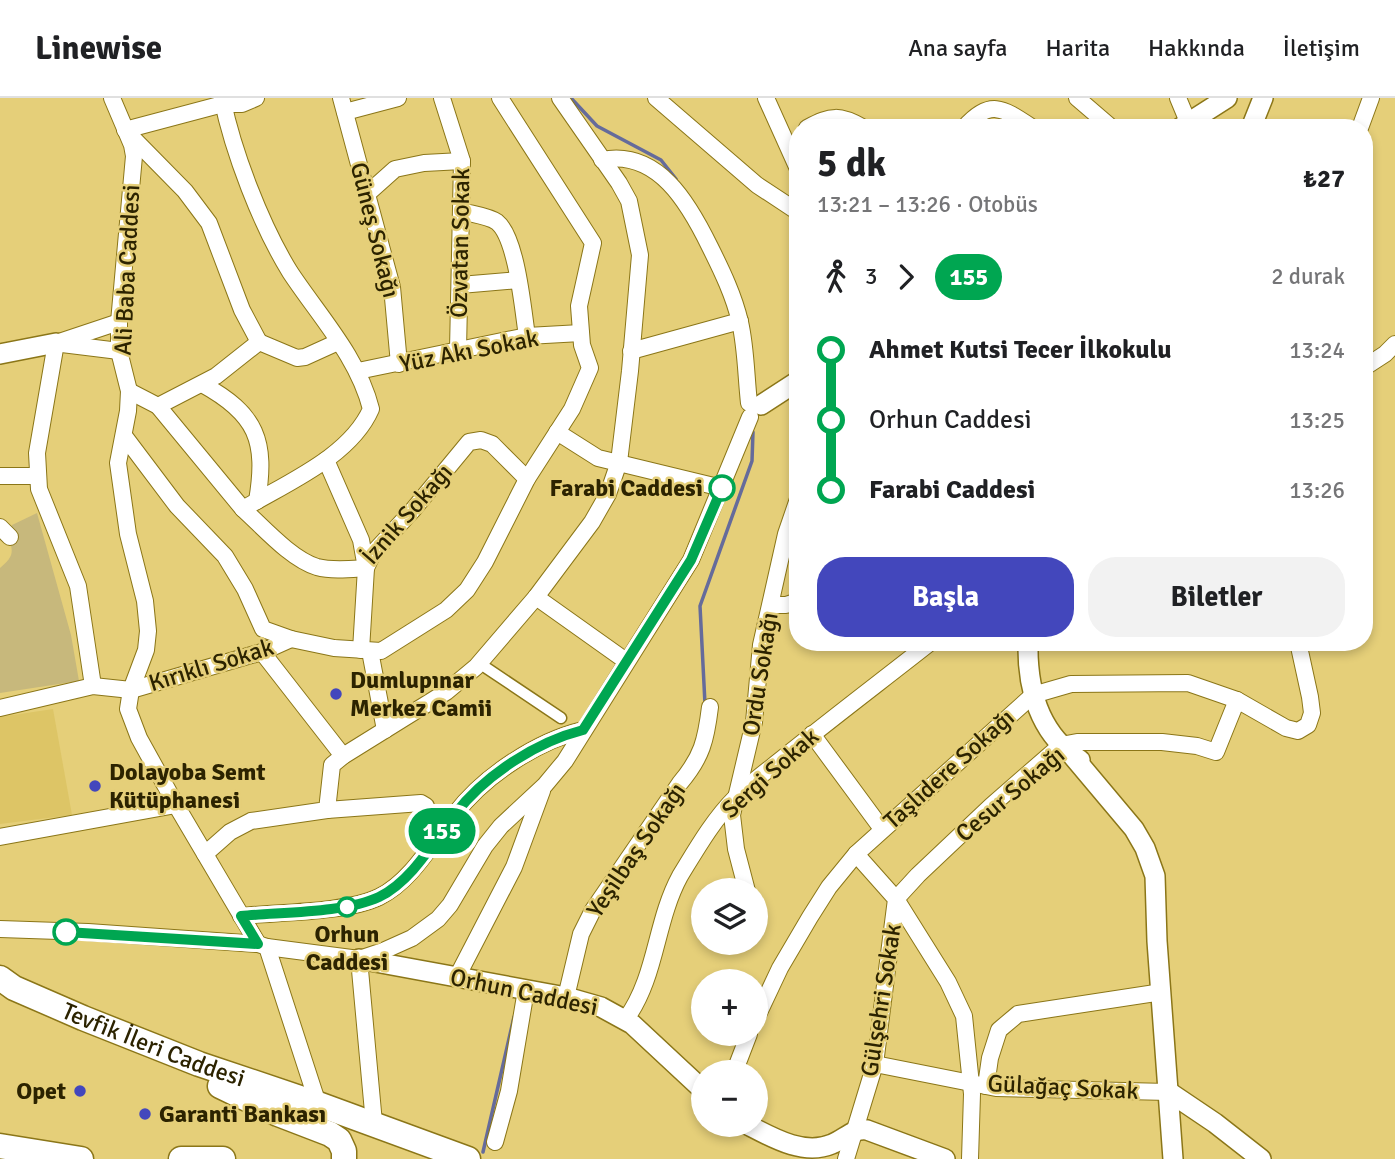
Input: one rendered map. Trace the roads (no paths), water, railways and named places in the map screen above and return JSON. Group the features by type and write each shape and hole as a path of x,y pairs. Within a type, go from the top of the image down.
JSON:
{"main road":[{"name":"Tevfik İleri Caddesi","path":"0,978 49,1003 199,1064 468,1159"},
{"path":"0,997 72,1031 220,1086 352,1124 433,1150 450,1159"},
{"path":"220,1086 278,1114 330,1134 339,1140 344,1159"},
{"path":"0,1146 81,1159"},
{"path":"181,1159 223,1159"}],"street":[{"name":"Ali Baba Caddesi","path":"112,98 134,156 119,322 119,351 129,391 125,437 118,463 128,534 145,601 148,631 146,650 128,702 132,721 176,805 241,916 263,945 318,1104"},
{"path":"256,98 242,104 223,101 125,130 185,191 209,223 242,310 259,342 298,358 305,358 338,342"},
{"path":"343,105 398,98"},
{"name":"Özvatan Sokak","path":"442,98 462,162 458,350"},
{"path":"125,437 177,506 225,556 245,589 263,629 290,639 334,648 382,651 446,610 467,590 502,533 527,479 572,409 590,368 582,345 579,306 593,243 500,98"},
{"path":"327,810 332,765 343,755 446,692 479,663 536,597 592,522 608,494 619,462 640,255 629,201 620,183 560,98"},
{"path":"656,98 732,164 789,205"},
{"path":"752,98 768,103 789,132"},
{"path":"1077,98 1102,119"},
{"path":"1178,98 1183,119"},
{"path":"1194,119 1227,98"},
{"path":"1255,119 1263,98"},
{"path":"1363,119 1371,98"},
{"path":"223,101 238,152 271,240 358,371 371,409 356,435 326,460 250,505"},
{"name":"Güneş Sokağı","path":"343,105 393,287 399,364"},
{"path":"972,119 978,113 993,109 1018,119"},
{"path":"826,119 844,119"},
{"path":"0,929 88,932 263,945 359,959 405,942 438,919 501,826 545,785 565,761 691,560 753,408 740,321 720,266 689,205 665,178 631,160 602,160"},
{"path":"367,194 395,169 424,163 462,162"},
{"path":"461,211 496,221 505,233 515,263 527,336"},
{"path":"460,285 518,280"},
{"path":"631,351 740,321"},
{"path":"0,354 56,343 119,322"},
{"name":"Yüz Akı Sokak","path":"358,371 527,336 581,333"},
{"path":"129,391 158,406 216,376 259,342"},
{"path":"56,343 119,351"},
{"path":"56,343 37,453 39,489 78,586 93,686"},
{"path":"1373,362 1395,344"},
{"path":"202,384 228,400 250,421 261,454 262,473 250,505"},
{"path":"753,408 789,388"},
{"name":"İznik Sokağı","path":"158,406 289,550 316,566 345,570 366,568 373,552 412,511 469,442 481,440 492,444 527,479"},
{"path":"557,432 598,458 722,488"},
{"path":"326,460 361,540 366,568 365,650 384,730"},
{"path":"0,476 38,476"},
{"name":"Ordu Sokağı","path":"743,878 732,831 736,796 754,722 761,645 789,525"},
{"path":"536,597 626,661"},
{"path":"771,605 789,604"},
{"name":"Kırıklı Sokak","path":"131,690 262,652 290,639"},
{"name":"Sergi Sokak","path":"626,1019 636,1005 650,972 663,918 674,888 705,836 736,796 919,651"},
{"path":"1028,651 1027,671 1032,695 1044,720 1066,750 1083,762 1130,810 1151,844 1160,871 1164,940 1159,960 1173,1159"},
{"name":"Taşlıdere Sokağı","path":"768,994 810,917 829,887 856,854 1032,695 1071,684 1188,683 1237,700 1286,728 1298,731 1308,725 1312,713 1300,651"},
{"path":"262,652 343,755"},
{"path":"479,663 561,718"},
{"path":"0,708 93,686 131,690"},
{"name":"Cesur Sokağı","path":"897,899 918,875 990,806 1077,742 1162,742 1216,751 1237,700"},
{"name":"Yeşilbaş Sokağı","path":"566,997 581,934 593,910 694,765 706,736 710,707"},
{"path":"241,916 355,906 382,896 404,878 473,793 536,748 559,736 583,730"},
{"path":"812,734 882,829"},
{"path":"457,977 514,867 545,785"},
{"path":"205,855 230,832 251,821 327,810 421,803 426,806 434,841"},
{"path":"0,837 176,805"},
{"name":"Gülşehri Sokak","path":"846,1159 875,1064 897,899 856,854"},
{"path":"897,899 958,1001 966,1029 972,1108 970,1159"},
{"path":"359,959 374,1124"},
{"name":"Orhun Caddesi","path":"359,959 566,997 601,1007 626,1019 691,1079"},
{"path":"495,1142 509,1091 526,990"},
{"path":"986,1086 990,1058 999,1030 1018,1014 1161,992"},
{"name":"Gülağaç Sokak","path":"875,1064 996,1088 1169,1092"},
{"path":"1169,1092 1261,1159"},
{"path":"1195,1111 1212,1130 1248,1159"},
{"path":"768,1133 802,1147 829,1146 860,1129 875,1132 945,1159"}],"waterway":[{"path":"571,98 597,126 661,160 676,179"},
{"path":"705,704 700,606 752,461 753,432"},
{"path":"483,1152 514,1017"}],"place":[{"name":"Farabi̇ Caddesi̇","path":"722,488"},
{"name":"Dumlupınar Merkez Camii","path":"336,694"},
{"name":"Dolayoba Semt Kütüphanesi","path":"95,786"},
{"name":"Orhun Caddesi̇","path":"347,907"},
{"name":"Opet","path":"80,1091"},
{"name":"Garanti Bankası","path":"145,1114"}]}
